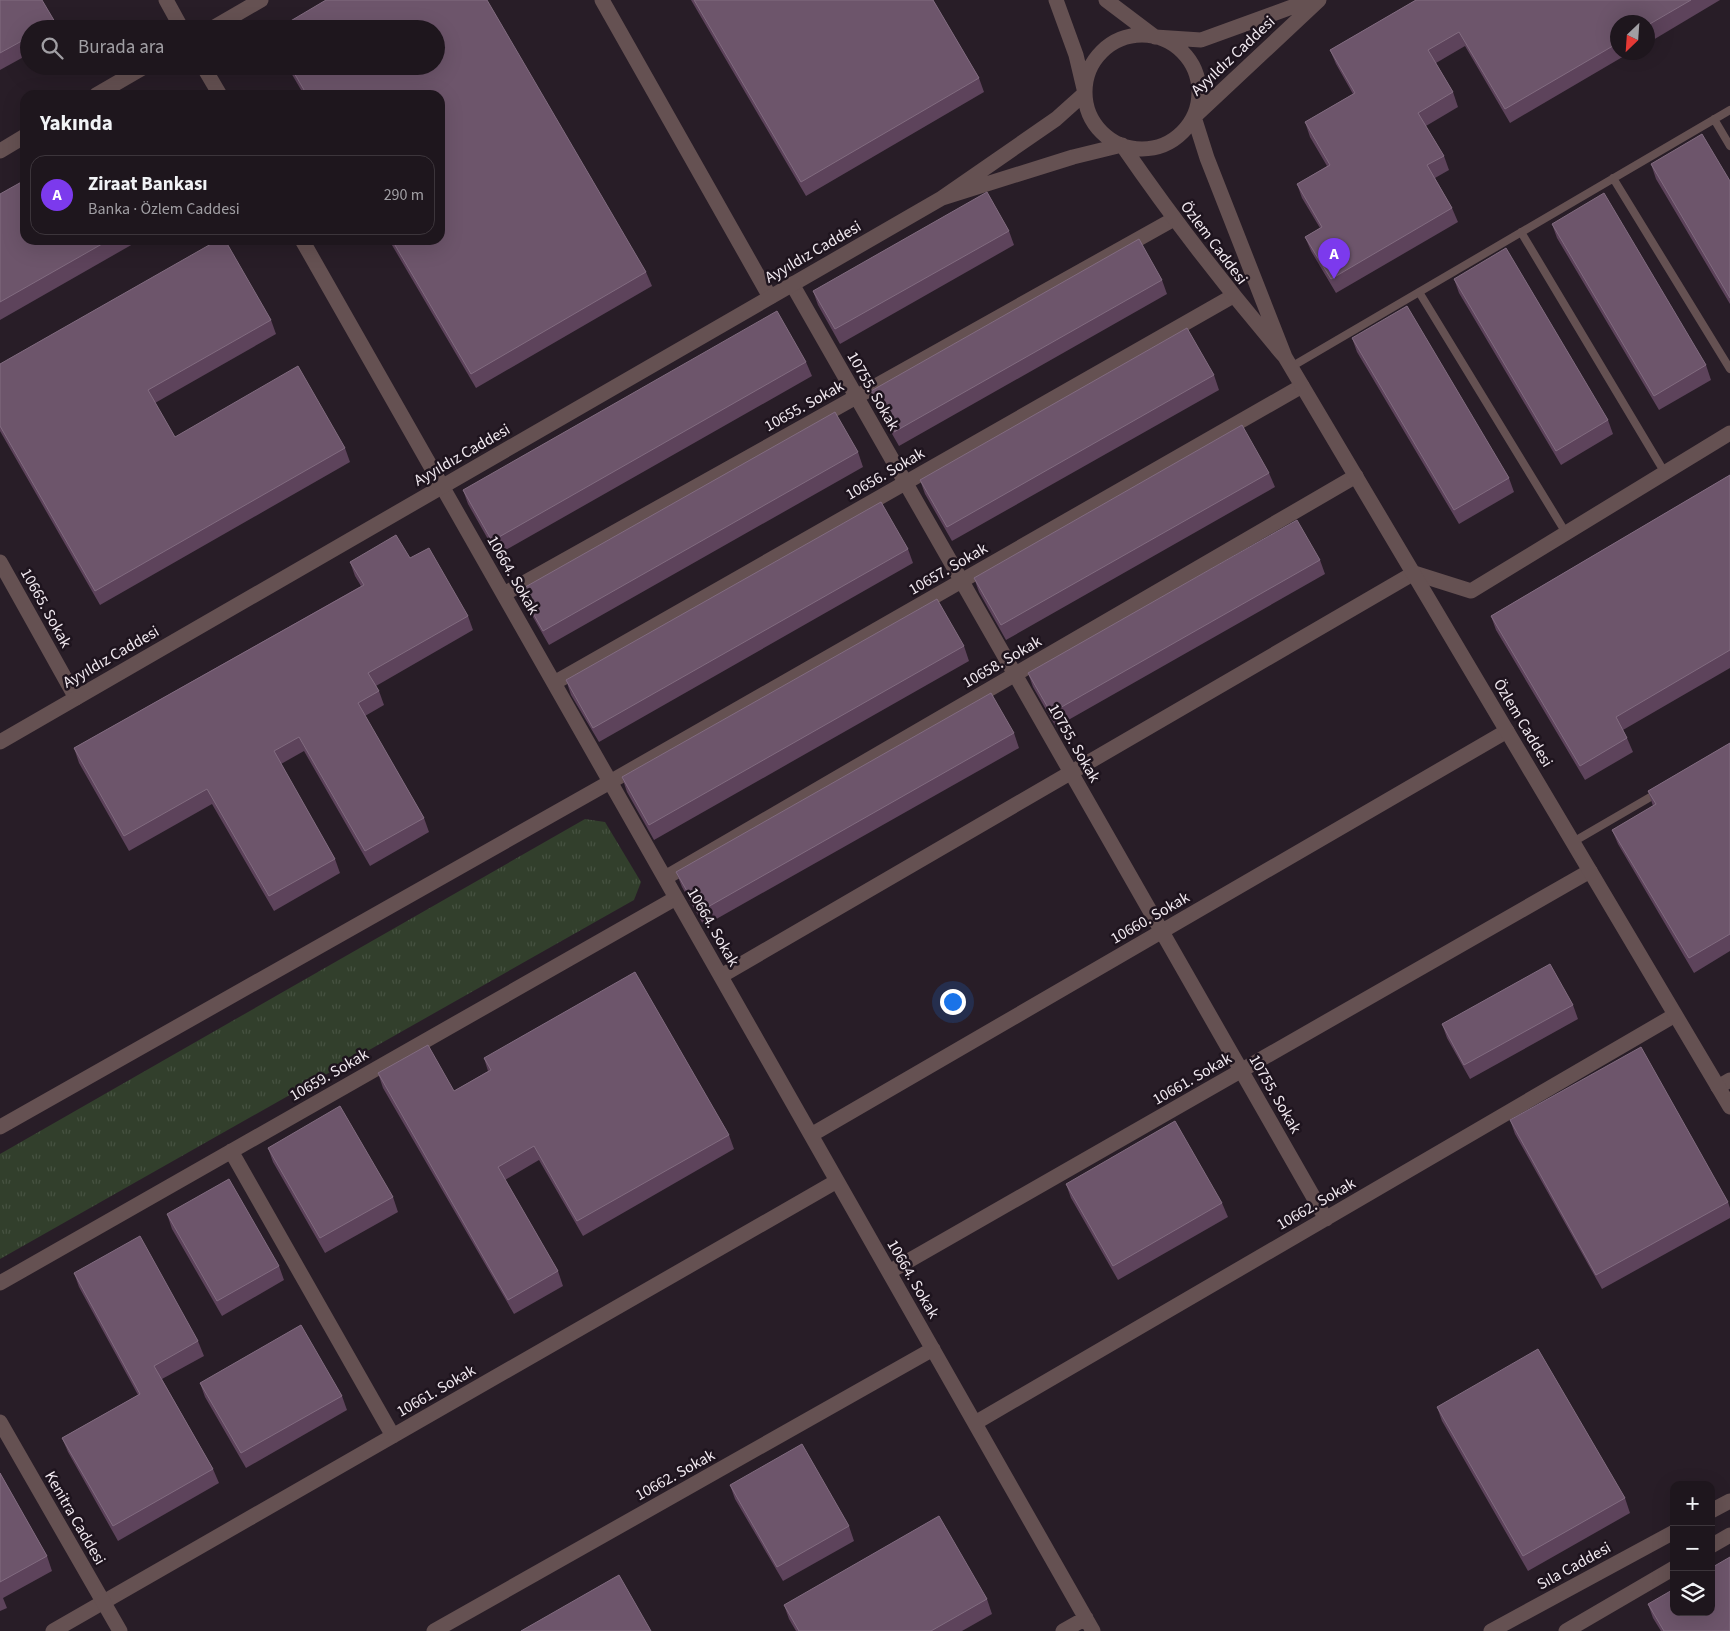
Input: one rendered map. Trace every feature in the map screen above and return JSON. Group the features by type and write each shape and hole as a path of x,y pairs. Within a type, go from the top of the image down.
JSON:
{"street":[{"path":"166,0 177,20"},
{"path":"227,20 261,0"},
{"path":"602,0 770,297"},
{"path":"1056,0 1076,55 1088,110 1095,125 1107,137 1122,145 1138,149 1155,148 1171,141 1184,131 1194,117 1199,101 1199,84 1194,68 1184,54 1171,43 1155,37 1138,35 1121,39 1106,48 1095,60 1088,76 1085,93"},
{"path":"1106,0 1155,37"},
{"name":"Ayyıldız Caddesi","path":"1155,37 1201,40 1311,0"},
{"name":"Ayyıldız Caddesi","path":"1194,117 1319,0"},
{"path":"105,90 130,75"},
{"path":"209,75 217,90"},
{"name":"Ayyıldız Caddesi","path":"0,742 942,198 1056,119 1085,93"},
{"name":"Özlem Caddesi","path":"1194,117 1207,158 1288,362 1676,1015 1724,1084 1730,1107"},
{"path":"0,150 20,139"},
{"name":"Ayyıldız Caddesi","path":"942,198 1073,157 1122,145"},
{"name":"Özlem Caddesi","path":"1122,145 1174,219 1233,296 1288,362"},
{"name":"10655. Sokak","path":"504,594 1174,219"},
{"name":"10664. Sokak","path":"305,245 1089,1625"},
{"name":"10755. Sokak","path":"792,284 1326,1219"},
{"name":"10656. Sokak","path":"554,683 1233,296"},
{"name":"10657. Sokak","path":"610,782 1302,386"},
{"path":"720,976 1414,574 1471,591 1730,433"},
{"name":"10658. Sokak","path":"665,878 1356,476"},
{"name":"10665. Sokak","path":"0,562 76,698"},
{"name":"10660. Sokak","path":"811,1135 1507,731"},
{"path":"0,1127 610,782"},
{"name":"10661. Sokak","path":"889,1272 1590,871"},
{"name":"10659. Sokak","path":"0,1283 676,898"},
{"name":"10662. Sokak","path":"975,1423 1676,1015"},
{"path":"231,1151 393,1436"},
{"name":"10661. Sokak","path":"52,1631 837,1181"},
{"name":"10662. Sokak","path":"434,1631 933,1349"},
{"name":"Kenitra Caddesi","path":"0,1422 120,1631"},
{"path":"1715,1509 1730,1501"},
{"name":"Sıla Caddesi","path":"1491,1631 1670,1534"},
{"path":"1715,1544 1730,1535"},
{"path":"1566,1631 1670,1570"},
{"path":"1063,1631 1089,1625"}],"lane":[{"path":"1288,362 1419,292 1730,110"},
{"path":"1714,119 1730,146"},
{"path":"1613,178 1730,369"},
{"path":"1521,232 1665,473"},
{"path":"1419,292 1566,533"},
{"path":"1573,842 1664,789"}],"green space":[{"path":"585,819 605,822 641,882 634,900 0,1259 0,1154"}],"building":[{"path":"0,0 42,0 54,20 20,20 20,42 0,53"},
{"path":"326,0 487,0 646,272 471,374 395,245 445,245 445,90 304,90 295,75 445,75 445,20 292,20"},
{"path":"694,0 933,0 979,78 801,182"},
{"path":"1416,0 1691,0 1655,21 1655,15 1610,15 1610,48 1505,109 1459,32 1428,50 1453,92 1418,113 1444,156 1427,165 1452,208 1331,279 1305,237 1322,227 1297,184 1330,165 1305,122 1355,93 1330,50"},
{"path":"1702,134 1730,181 1730,298 1651,164"},
{"path":"20,183 20,245 100,245 0,302 0,194"},
{"path":"987,192 1009,231 835,329 813,291"},
{"path":"1604,193 1706,365 1654,396 1552,224"},
{"path":"1139,239 1162,280 894,432 871,391"},
{"path":"209,245 228,245 271,320 148,390 175,437 298,366 345,448 95,591 0,426 0,364"},
{"path":"1506,248 1608,420 1556,451 1454,279"},
{"path":"1407,306 1509,478 1454,510 1352,338"},
{"path":"777,311 806,362 492,541 463,490"},
{"path":"1187,328 1214,375 947,527 920,480"},
{"path":"835,412 858,452 543,631 520,590"},
{"path":"1242,425 1269,473 1001,625 974,578"},
{"path":"1730,475 1730,650 1616,717 1627,738 1580,766 1491,616"},
{"path":"881,502 908,549 593,728 566,680"},
{"path":"1297,520 1320,560 1051,713 1028,673"},
{"path":"396,535 410,558 429,548 468,616 368,673 379,691 358,703 424,818 365,851 299,737 274,751 335,859 269,896 207,789 124,836 74,748 364,585 350,562"},
{"path":"937,599 964,646 649,825 622,777"},
{"path":"991,693 1014,733 699,912 676,872"},
{"path":"1730,743 1730,934 1689,958 1612,830 1656,804 1648,791"},
{"path":"1550,964 1573,1005 1464,1065 1442,1024"},
{"path":"635,972 729,1135 577,1221 534,1146 498,1167 558,1271 508,1300 378,1073 428,1045 454,1091 491,1070 484,1058"},
{"path":"1641,1047 1728,1202 1596,1275 1510,1120"},
{"path":"340,1106 393,1197 320,1238 268,1148"},
{"path":"1175,1121 1222,1203 1113,1266 1066,1184"},
{"path":"229,1179 279,1266 217,1301 167,1214"},
{"path":"140,1236 198,1341 154,1366 213,1469 113,1526 62,1438 140,1394 74,1273"},
{"path":"301,1325 342,1396 241,1453 200,1383"},
{"path":"1538,1349 1625,1498 1523,1556 1437,1407"},
{"path":"802,1444 849,1526 777,1567 730,1485"},
{"path":"0,1473 47,1556 0,1582"},
{"path":"939,1516 987,1599 931,1631 799,1631 784,1605"},
{"path":"1730,1557 1730,1631 1664,1631 1648,1604 1670,1591 1670,1616 1715,1616 1715,1566"},
{"path":"619,1575 651,1631 521,1631"}],"place":[{"name":"Ziraat Bankası","path":"1334,279"}]}
